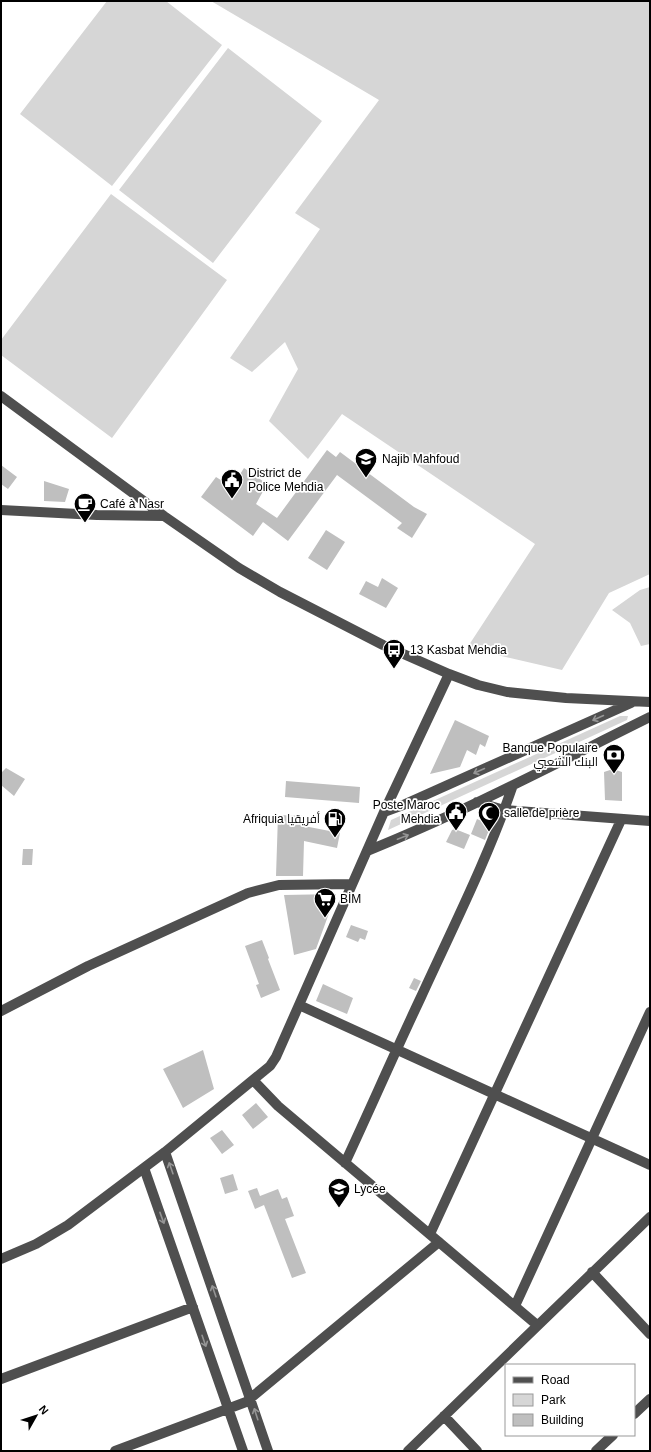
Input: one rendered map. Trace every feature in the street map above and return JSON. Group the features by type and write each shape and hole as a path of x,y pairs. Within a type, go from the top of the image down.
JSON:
{"street":[{"path":"1,396 164,516 238,568 280,592 383,645 449,674 507,692 551,697 650,702"},
{"path":"1,510 97,515 164,516"},
{"path":"1,1260 56,1233 165,1152 270,1066 276,1057 384,812 449,674"},
{"path":"384,812 403,805 633,702"},
{"path":"367,851 411,834 650,717"},
{"path":"345,1162 461,913 513,785"},
{"path":"477,802 504,810 650,821"},
{"path":"430,1234 621,820"},
{"path":"1,1012 88,966 248,894 279,885 352,884"},
{"path":"299,1005 650,1165"},
{"path":"515,1306 650,1012"},
{"path":"253,1080 278,1106 537,1325"},
{"path":"165,1152 268,1451"},
{"path":"144,1168 243,1451"},
{"path":"408,1451 650,1217"},
{"path":"115,1451 240,1405 251,1398 439,1242"},
{"path":"592,1272 650,1334"},
{"path":"1,1379 192,1307"},
{"path":"635,1413 650,1399"},
{"path":"444,1416 477,1451"},
{"path":"596,1451 612,1436"}],"green space":[{"path":"107,1 166,1 222,45 112,186 20,114"},
{"path":"211,1 650,2 650,574 609,593 562,670 467,648 535,544 342,414 308,459 269,421 298,369 285,342 252,372 230,358 320,229 295,213 379,100"},
{"path":"228,48 322,121 213,263 119,190"},
{"path":"111,194 227,280 112,438 1,355 1,340"},
{"path":"650,587 650,644 641,646 630,623 612,610 640,590"},
{"path":"620,716 628,716 627,720 388,830 391,820"}],"building":[{"path":"327,450 336,457 340,452 414,507 427,514 412,538 397,528 402,523 337,475 288,541 263,522 253,536 201,497 216,477 232,487 244,468 267,484 256,504 277,518"},
{"path":"1,465 17,477 8,489 1,484"},
{"path":"44,481 69,489 65,502 44,501"},
{"path":"326,530 345,542 327,570 308,558"},
{"path":"382,578 398,588 386,608 359,594 366,581 378,587"},
{"path":"455,720 489,736 485,747 480,744 476,755 467,750 460,767 430,774"},
{"path":"6,768 25,779 14,796 1,785 1,773"},
{"path":"613,769 622,772 622,801 605,800 604,772"},
{"path":"286,781 360,787 359,803 285,797"},
{"path":"278,815 305,816 304,826 340,833 337,848 304,841 303,876 276,876"},
{"path":"477,819 491,825 485,840 471,834"},
{"path":"455,829 470,835 464,849 446,842 452,830"},
{"path":"23,849 33,849 32,865 22,865"},
{"path":"336,894 316,949 294,955 284,895"},
{"path":"351,925 368,931 365,940 360,938 358,942 346,937"},
{"path":"262,940 280,990 261,998 256,985 259,984 245,946"},
{"path":"414,978 421,981 416,991 409,988"},
{"path":"323,984 353,998 347,1014 316,1001"},
{"path":"203,1050 214,1089 183,1108 163,1069"},
{"path":"256,1103 268,1117 253,1129 242,1115"},
{"path":"222,1130 234,1145 222,1154 210,1138"},
{"path":"233,1174 238,1190 225,1194 220,1178"},
{"path":"257,1188 260,1196 278,1189 282,1199 287,1197 294,1216 285,1219 306,1273 292,1278 264,1205 255,1209 248,1191"}],"place":[{"name":"Najib Mahfoud","path":"366,478"},
{"name":"District de Police Mehdia","path":"232,500"},
{"name":"Café à Nasr","path":"85,524"},
{"name":"13 Kasbat Mehdia","path":"394,670"},
{"name":"Banque Populaire البنك الشعبي","path":"614,774"},
{"name":"Poste Maroc Mehdia","path":"456,832"},
{"name":"salle de prière","path":"489,832"},
{"name":"Afriquia أفريقيا","path":"335,838"},
{"name":"BİM","path":"325,918"},
{"name":"Lycée","path":"339,1208"}]}
